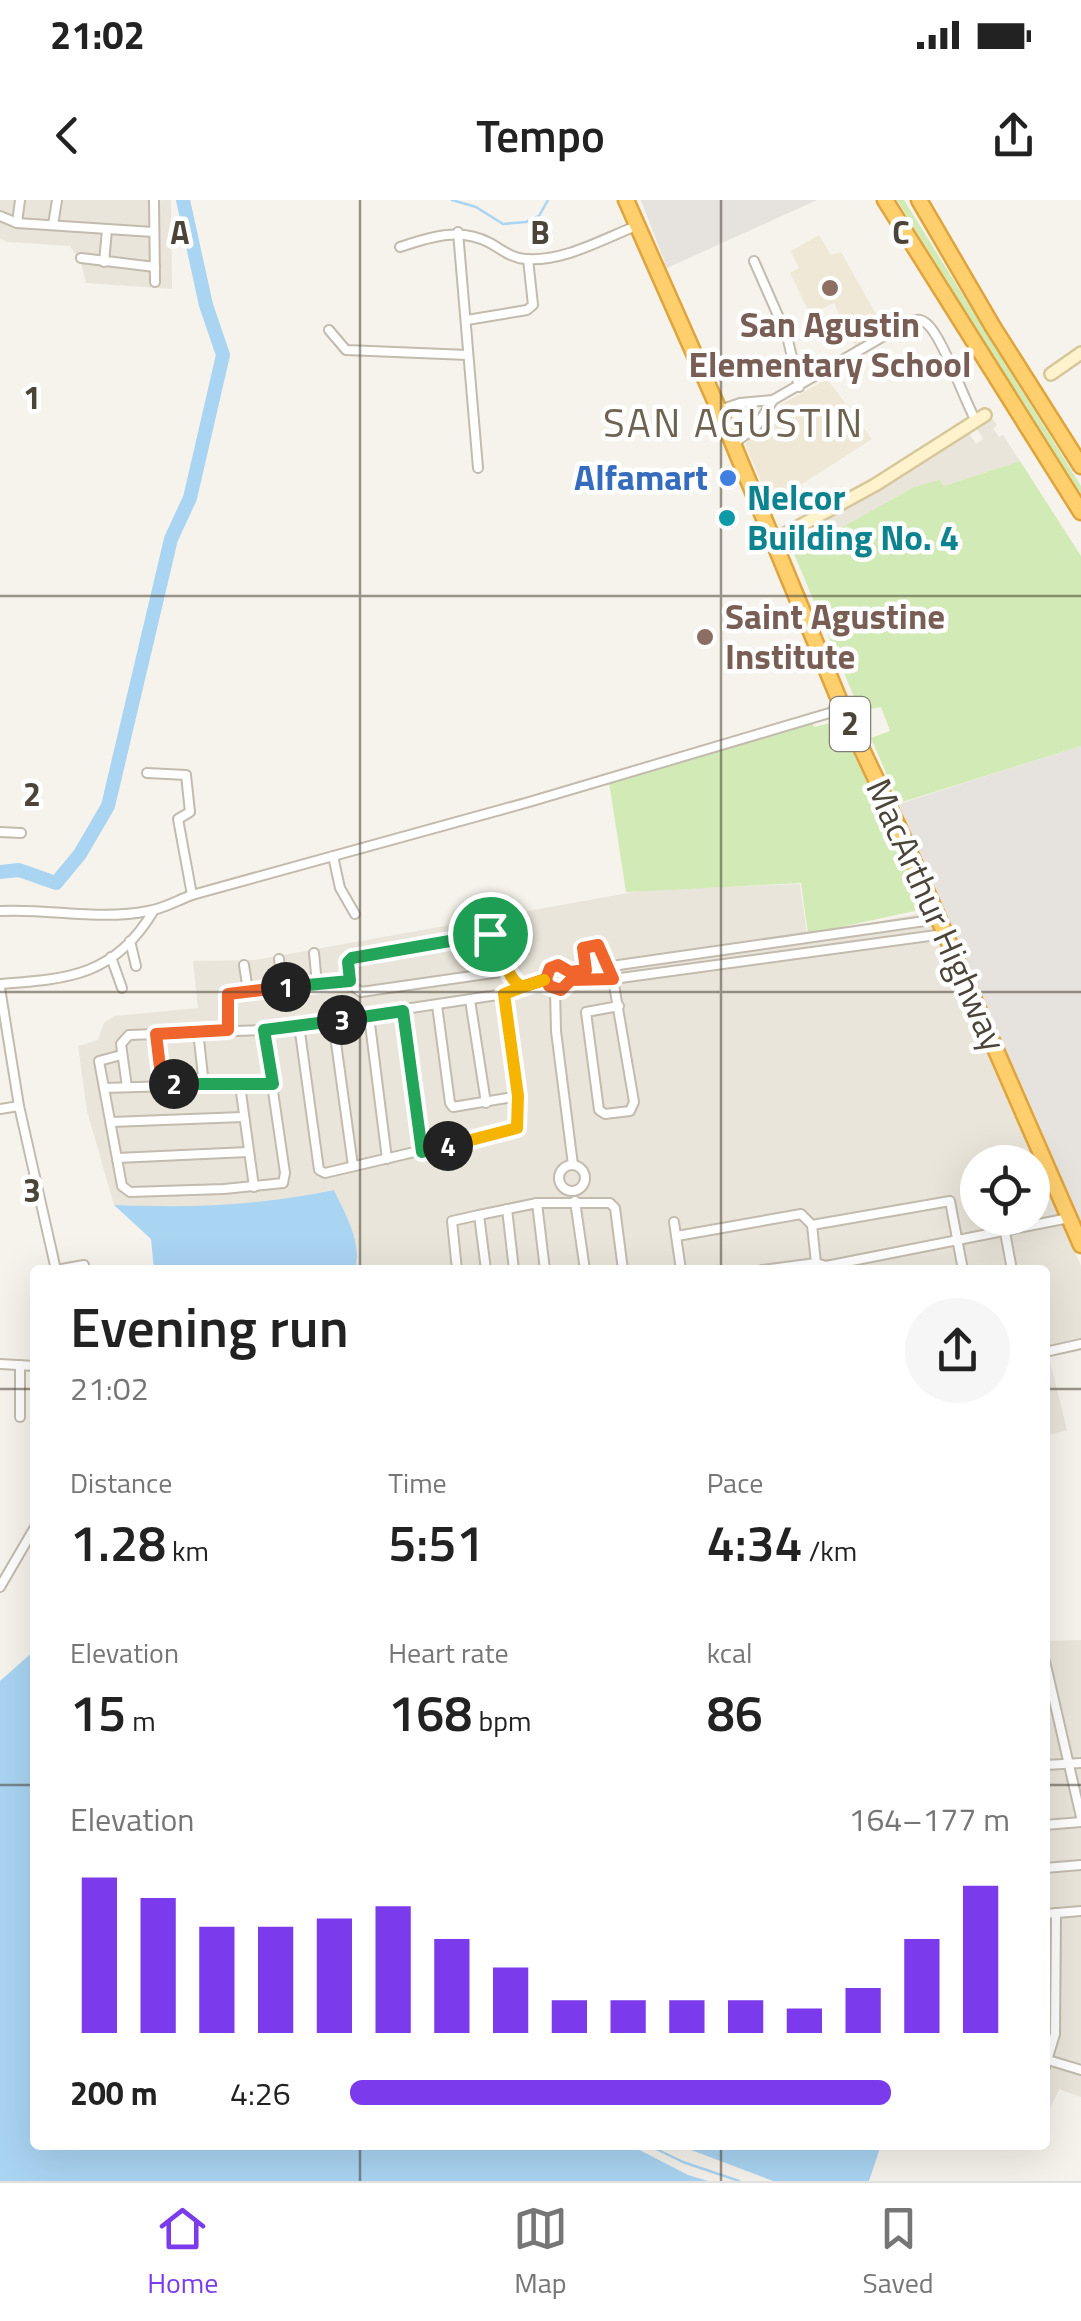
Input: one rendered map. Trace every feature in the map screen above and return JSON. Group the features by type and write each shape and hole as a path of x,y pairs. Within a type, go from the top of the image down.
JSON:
{"highway":[{"name":"MacArthur Highway","path":"626,200 719,410 843,709 1081,1245"},
{"path":"885,200 1081,512"},
{"path":"919,200 1081,466"}],"main road":[{"path":"1051,374 1081,353"},
{"path":"774,540 875,485 980,418"}],"street":[{"path":"17,223 20,200"},
{"path":"54,225 57,200"},
{"path":"154,200 155,282"},
{"path":"0,216 17,223 154,232"},
{"path":"400,247 458,232 478,237 514,257 528,259 568,254 636,226"},
{"path":"104,262 106,230"},
{"path":"458,232 478,468"},
{"path":"82,258 155,266"},
{"path":"468,320 527,310 533,305 528,259"},
{"path":"754,262 786,336 799,387"},
{"path":"719,410 740,403 773,400 910,321 919,320 926,322 936,338 980,418"},
{"path":"329,330 346,350 468,355"},
{"path":"732,445 756,427 773,400"},
{"path":"0,912 36,910 97,915 154,910 192,895 843,709"},
{"path":"147,773 186,774 190,812 178,819 192,895"},
{"path":"0,832 21,833"},
{"path":"333,856 340,888 356,914"},
{"path":"55,1265 19,1106 0,986 74,978 111,958 154,910"},
{"path":"555,990 566,989 571,976 586,970 916,924 942,926"},
{"path":"916,924 919,937"},
{"path":"546,979 554,966 562,965 571,976 613,979 919,937 942,926"},
{"path":"872,930 875,943"},
{"path":"507,970 361,992 355,991 350,981 348,962 352,958 497,934 502,936 507,970 522,987"},
{"path":"130,941 136,966"},
{"path":"767,945 768,958"},
{"path":"586,970 583,948 602,948 619,1006 634,1106 630,1111 605,1114 600,1110 586,1012 619,1006"},
{"path":"314,953 318,984"},
{"path":"111,958 122,988"},
{"path":"279,959 282,988"},
{"path":"244,965 248,991"},
{"path":"127,1088 121,1044 128,1035 299,1026 504,994 546,979"},
{"path":"546,979 555,990 556,1030 573,1166"},
{"path":"228,1030 228,994 350,981"},
{"path":"299,1026 319,1170 325,1173 517,1128 518,1096 504,994"},
{"path":"470,1000 486,1103"},
{"path":"437,1005 453,1107 518,1096"},
{"path":"403,1011 422,1152"},
{"path":"369,1016 387,1158"},
{"path":"334,1021 353,1166"},
{"path":"121,1055 100,1061 122,1186 130,1192 281,1184 286,1178 264,1030"},
{"path":"198,1031 204,1085"},
{"path":"156,1034 162,1084"},
{"path":"0,1067 12,1066"},
{"path":"240,1084 254,1187"},
{"path":"104,1088 273,1084"},
{"path":"0,1109 19,1106"},
{"path":"112,1122 243,1117"},
{"path":"117,1158 248,1152"},
{"path":"573,1166 581,1168 586,1180 575,1191 563,1187 559,1180 562,1171 573,1166"},
{"path":"575,1191 584,1265"},
{"path":"812,1225 950,1201 962,1265"},
{"path":"537,1203 544,1265"},
{"path":"456,1265 452,1221 537,1203 614,1205 622,1265"},
{"path":"506,1210 513,1265"},
{"path":"479,1214 485,1265"},
{"path":"677,1236 801,1214 812,1225 816,1263"},
{"path":"1050,1222 1069,1218"},
{"path":"674,1222 680,1265"},
{"path":"841,1265 987,1235"},
{"path":"1006,1235 1011,1265"},
{"path":"801,1265 820,1265"},
{"path":"1050,1351 1081,1344"},
{"path":"0,1364 30,1366"},
{"path":"20,1365 20,1417"},
{"path":"0,1587 30,1536"},
{"path":"1050,1705 1081,1820 1050,1824"},
{"path":"1050,1764 1081,1763"},
{"path":"1050,1868 1081,1865"},
{"path":"1050,1914 1081,1912"},
{"path":"1050,2051 1055,2034 1056,1913"},
{"path":"1050,2065 1081,2070"}],"shaded area":[{"path":"0,200 171,200 172,289 86,283 81,263 70,246 7,242 0,238"},
{"path":"641,200 817,200 667,268"},
{"name":"San Agustin Elementary School","path":"819,235 831,255 841,252 886,332 856,348 834,303 810,314 790,273 799,268 791,251"},
{"path":"827,379 872,439 771,504 745,444 775,408"},
{"path":"992,418 997,425 993,429 999,437 1003,435 1020,461 944,486 914,487 794,554 787,540 968,432 976,444 983,439 976,427"},
{"path":"1081,746 1081,1225 1050,1145 1046,1145 899,804"},
{"path":"800,884 807,935 928,912 1029,1145 960,1145 960,1235 1050,1235 1050,1194 1081,1266 1081,1348 1050,1357 1050,1265 356,1265 333,1190 268,1203 114,1205 87,1111 78,1046 98,1040 104,1023 114,1016 198,1008 193,961 255,960 645,890"},
{"path":"1050,1361 1067,1430 1050,1435"},
{"path":"1081,1640 1081,2097 1059,2089 1050,2108 1050,1641"}],"green space":[{"path":"897,200 904,200 1081,486 1081,498"},
{"path":"1020,461 1081,556 1081,746 899,803 871,738 890,731 881,707 860,711 794,554 914,487 940,480 944,486"},
{"path":"842,720 924,909 808,934 801,883 626,892 609,782 812,721 814,727"}],"water":[{"path":"334,1190 355,1239 356,1265 154,1265 151,1239 114,1205 224,1205"},
{"path":"30,1654 30,2150 640,2150 708,2181 0,2181 0,1681"},
{"path":"691,2150 879,2150 869,2181 773,2181"}],"waterway":[{"path":"0,872 19,870 56,883 80,854 108,806 171,539 190,498 223,355 206,305 183,200"},
{"path":"452,200 476,207 503,224 526,222 539,216 548,200"},
{"path":"658,2150 739,2181"}],"place":[{"name":"San Agustin Elementary School","path":"830,288"},
{"name":"Alfamart","path":"728,478"},
{"name":"Nelcor Building No. 4","path":"727,518"},
{"name":"Saint Agustine Institute","path":"705,637"}],"district":[{"name":"SAN AGUSTIN","path":"734,423"}],"route":[{"path":"490,934 349,959 350,981 228,994 228,1030 156,1034 162,1084 273,1084 264,1030 403,1011 422,1152 514,1130 519,1125 518,1096 504,994 546,979 557,990 566,989 571,980 613,979 602,948 588,945 583,948 586,970 570,972 558,965 550,968 546,979 522,987 507,970 502,936 490,934"}]}
